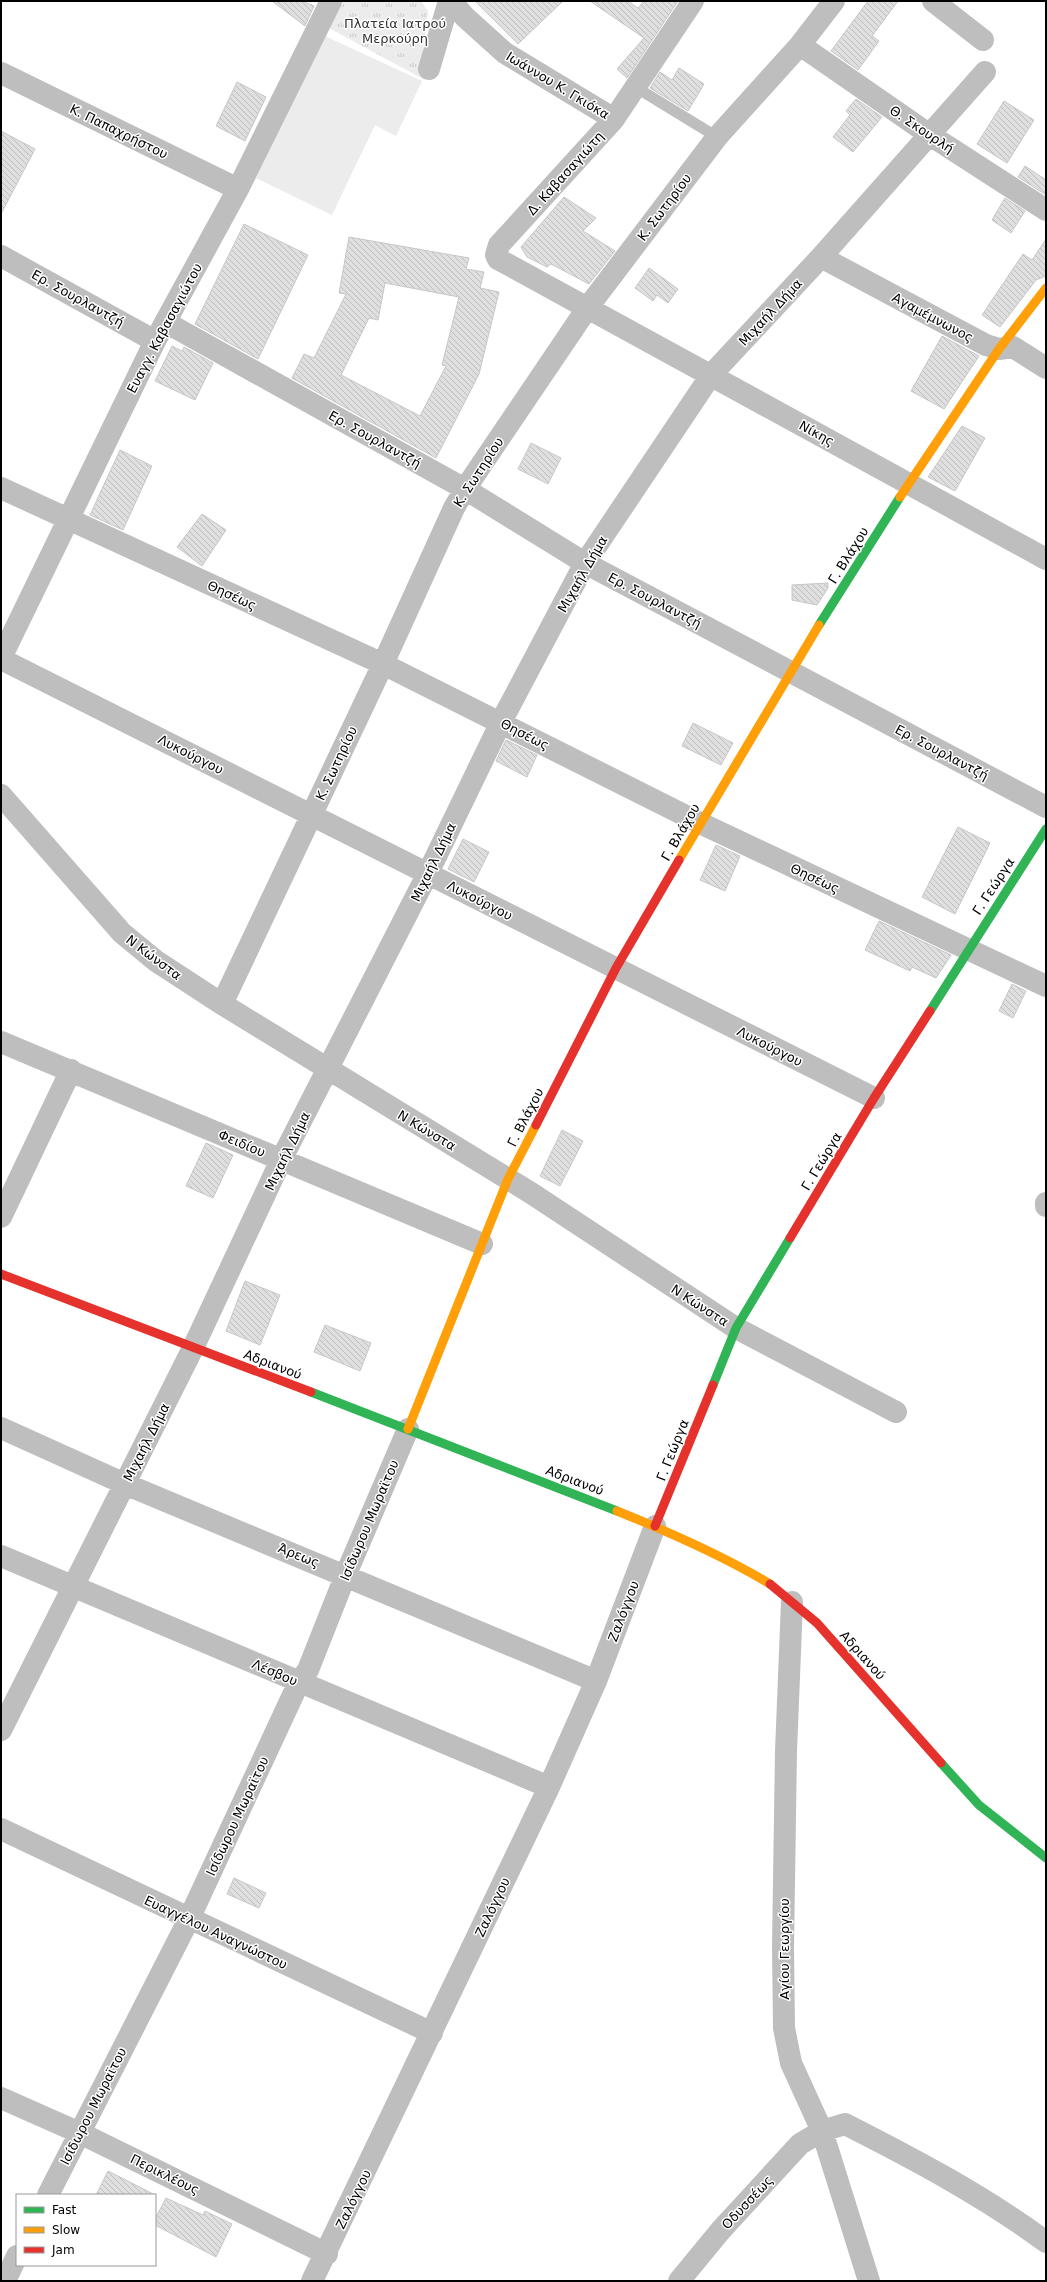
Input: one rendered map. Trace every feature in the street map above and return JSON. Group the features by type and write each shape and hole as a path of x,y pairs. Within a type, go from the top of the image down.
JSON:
{"street":[{"name":"Ευαγγ. Καβασαγιώτου","path":"1,658 161,332 238,189 331,1"},
{"path":"429,69 450,1"},
{"name":"Ιωάννου Κ. Γκιόκα","path":"450,1 465,17 505,53 614,119"},
{"name":"Δ. Καβασαγιώτη","path":"588,307 498,259 496,255 499,245 614,119 637,88 693,1"},
{"name":"Κ. Σωτηρίου","path":"222,1004 383,664 454,508 465,489 588,307 717,137 800,45 834,1"},
{"path":"933,1 983,40"},
{"name":"Θ. Σκουρλή","path":"800,45 930,135 1046,210"},
{"name":"Μιχαήλ Δήμα","path":"1,1730 72,1586 193,1348 281,1160 428,874 501,722 585,563 711,375 820,258 985,72"},
{"name":"Κ. Παπαχρήστου","path":"1,73 238,189"},
{"name":"Ερ. Σουρλαντζή","path":"1,256 161,332 465,489 585,563 1046,807"},
{"name":"Αγαμέμνωνος","path":"820,258 986,345 999,349 1013,347 1046,368"},
{"name":"Γ. Βλάχου","path":"408,1429 508,1179 616,968 790,671 908,484 999,349 1046,288"},
{"name":"Νίκης","path":"588,307 1046,559"},
{"name":"Θησέως","path":"1,488 383,664 700,823 1046,986"},
{"name":"Λυκούργου","path":"1,658 874,1098"},
{"name":"Ν Κώνστα","path":"1,795 122,933 156,961 222,1004 508,1179 736,1328 896,1412"},
{"name":"Γ. Γεώργα","path":"655,1526 736,1328 874,1098 1046,829"},
{"name":"Φειδίου","path":"1,1042 71,1070 482,1244"},
{"path":"1,1217 71,1070"},
{"name":"Αδριανού","path":"1,1274 408,1429 655,1526 748,1571 779,1590 817,1623 979,1805 1046,1858"},
{"name":"Άρεως","path":"1,1428 125,1484 346,1574 596,1680"},
{"name":"Ισίδωρου Μωραϊτου","path":"49,2194 189,1919 299,1682 308,1670 346,1574 408,1429"},
{"name":"Ζαλόγγου","path":"312,2281 327,2254 549,1786 596,1680 655,1526"},
{"name":"Λέσβου","path":"1,1556 549,1786"},
{"name":"Αγίου Γεωργίου","path":"792,1602 786,1751 783,1946 784,2028 791,2063 822,2131 869,2281"},
{"name":"Ευαγγέλου Αναγνώστου","path":"1,1830 432,2033"},
{"name":"Περικλέους","path":"1,2098 80,2133 327,2254"},
{"name":"Οδυσσέως","path":"679,2281 721,2230 800,2144 822,2131 844,2124 883,2143 1012,2217 1046,2242"},
{"path":"8,2278 16,2258"}],"lane":[{"path":"637,88 717,137"}],"green space":[{"name":"Πλατεία Ιατρού Μερκούρη","path":"339,1 421,1 428,11 421,67 425,80 327,27"},
{"path":"325,36 422,81 396,136 375,125 332,215 256,178"}],"building":[{"path":"272,1 302,1 314,6 305,26"},
{"path":"475,1 563,1 518,44"},
{"path":"590,1 628,1 638,8 644,1 678,1 627,78 617,69 644,38"},
{"path":"868,1 898,1 872,36 879,41 858,70 831,51"},
{"path":"679,68 704,84 688,111 650,88 660,72 672,80"},
{"path":"237,82 266,97 245,141 216,126"},
{"path":"856,99 882,117 853,152 833,137 850,115 846,111"},
{"path":"1004,101 1034,120 1007,163 977,144"},
{"path":"1,131 35,149 1,214"},
{"path":"1025,166 1046,180 1046,195 1018,177"},
{"path":"564,197 596,218 583,231 615,251 589,284 551,264 547,267 527,257 521,247"},
{"path":"1005,198 1025,211 1011,233 992,220"},
{"path":"244,224 308,255 258,359 195,324"},
{"path":"349,237 469,258 466,269 484,272 480,288 499,292 479,374 436,458 292,378 304,354 314,358 346,294 339,293","holes":["385,283 459,297 442,365 446,366 420,416 341,375 369,318 378,320"]},
{"path":"1046,239 1046,276 1036,280 1000,327 982,315 1023,254 1032,260"},
{"path":"649,268 678,289 668,303 657,295 653,301 635,288"},
{"path":"942,336 979,356 944,409 911,391"},
{"path":"172,346 182,351 184,347 213,363 195,400 155,381"},
{"path":"962,426 985,438 955,491 928,477"},
{"path":"531,443 561,458 548,484 518,469"},
{"path":"120,450 152,466 123,530 90,515"},
{"path":"202,514 226,530 202,566 177,547"},
{"path":"828,583 828,588 817,605 792,600 792,585"},
{"path":"693,723 733,743 721,765 682,746"},
{"path":"506,740 537,755 527,777 496,761"},
{"path":"958,827 990,843 955,914 922,897"},
{"path":"463,839 489,852 474,882 448,869"},
{"path":"716,845 740,856 725,891 700,880"},
{"path":"879,921 951,955 936,978 912,967 910,971 865,950"},
{"path":"1012,984 1026,991 1013,1018 999,1011"},
{"path":"562,1130 583,1141 560,1186 540,1176"},
{"path":"206,1143 233,1155 213,1198 186,1186"},
{"path":"245,1281 280,1295 260,1345 226,1331"},
{"path":"325,1325 371,1343 360,1371 314,1352"},
{"path":"234,1878 266,1893 259,1908 227,1894"},
{"path":"108,2171 153,2194 96,2194"},
{"path":"166,2198 203,2215 205,2211 232,2224 216,2257 156,2226 156,2217"}],"traffic: fast":[{"path":"819,625 900,497"},
{"path":"930,1011 1046,829"},
{"path":"713,1385 736,1328 790,1238"},
{"path":"311,1392 617,1511"},
{"path":"941,1763 979,1805 1046,1858"}],"traffic: slow":[{"path":"900,497 999,349 1046,288"},
{"path":"679,860 819,625"},
{"path":"408,1429 508,1179 536,1125"},
{"path":"617,1511 695,1544 752,1573 770,1584"}],"traffic: jam":[{"path":"536,1125 616,968 679,860"},
{"path":"790,1238 874,1098 930,1011"},
{"path":"1,1274 311,1392"},
{"path":"655,1526 713,1385"},
{"path":"770,1584 817,1623 941,1763"}]}
